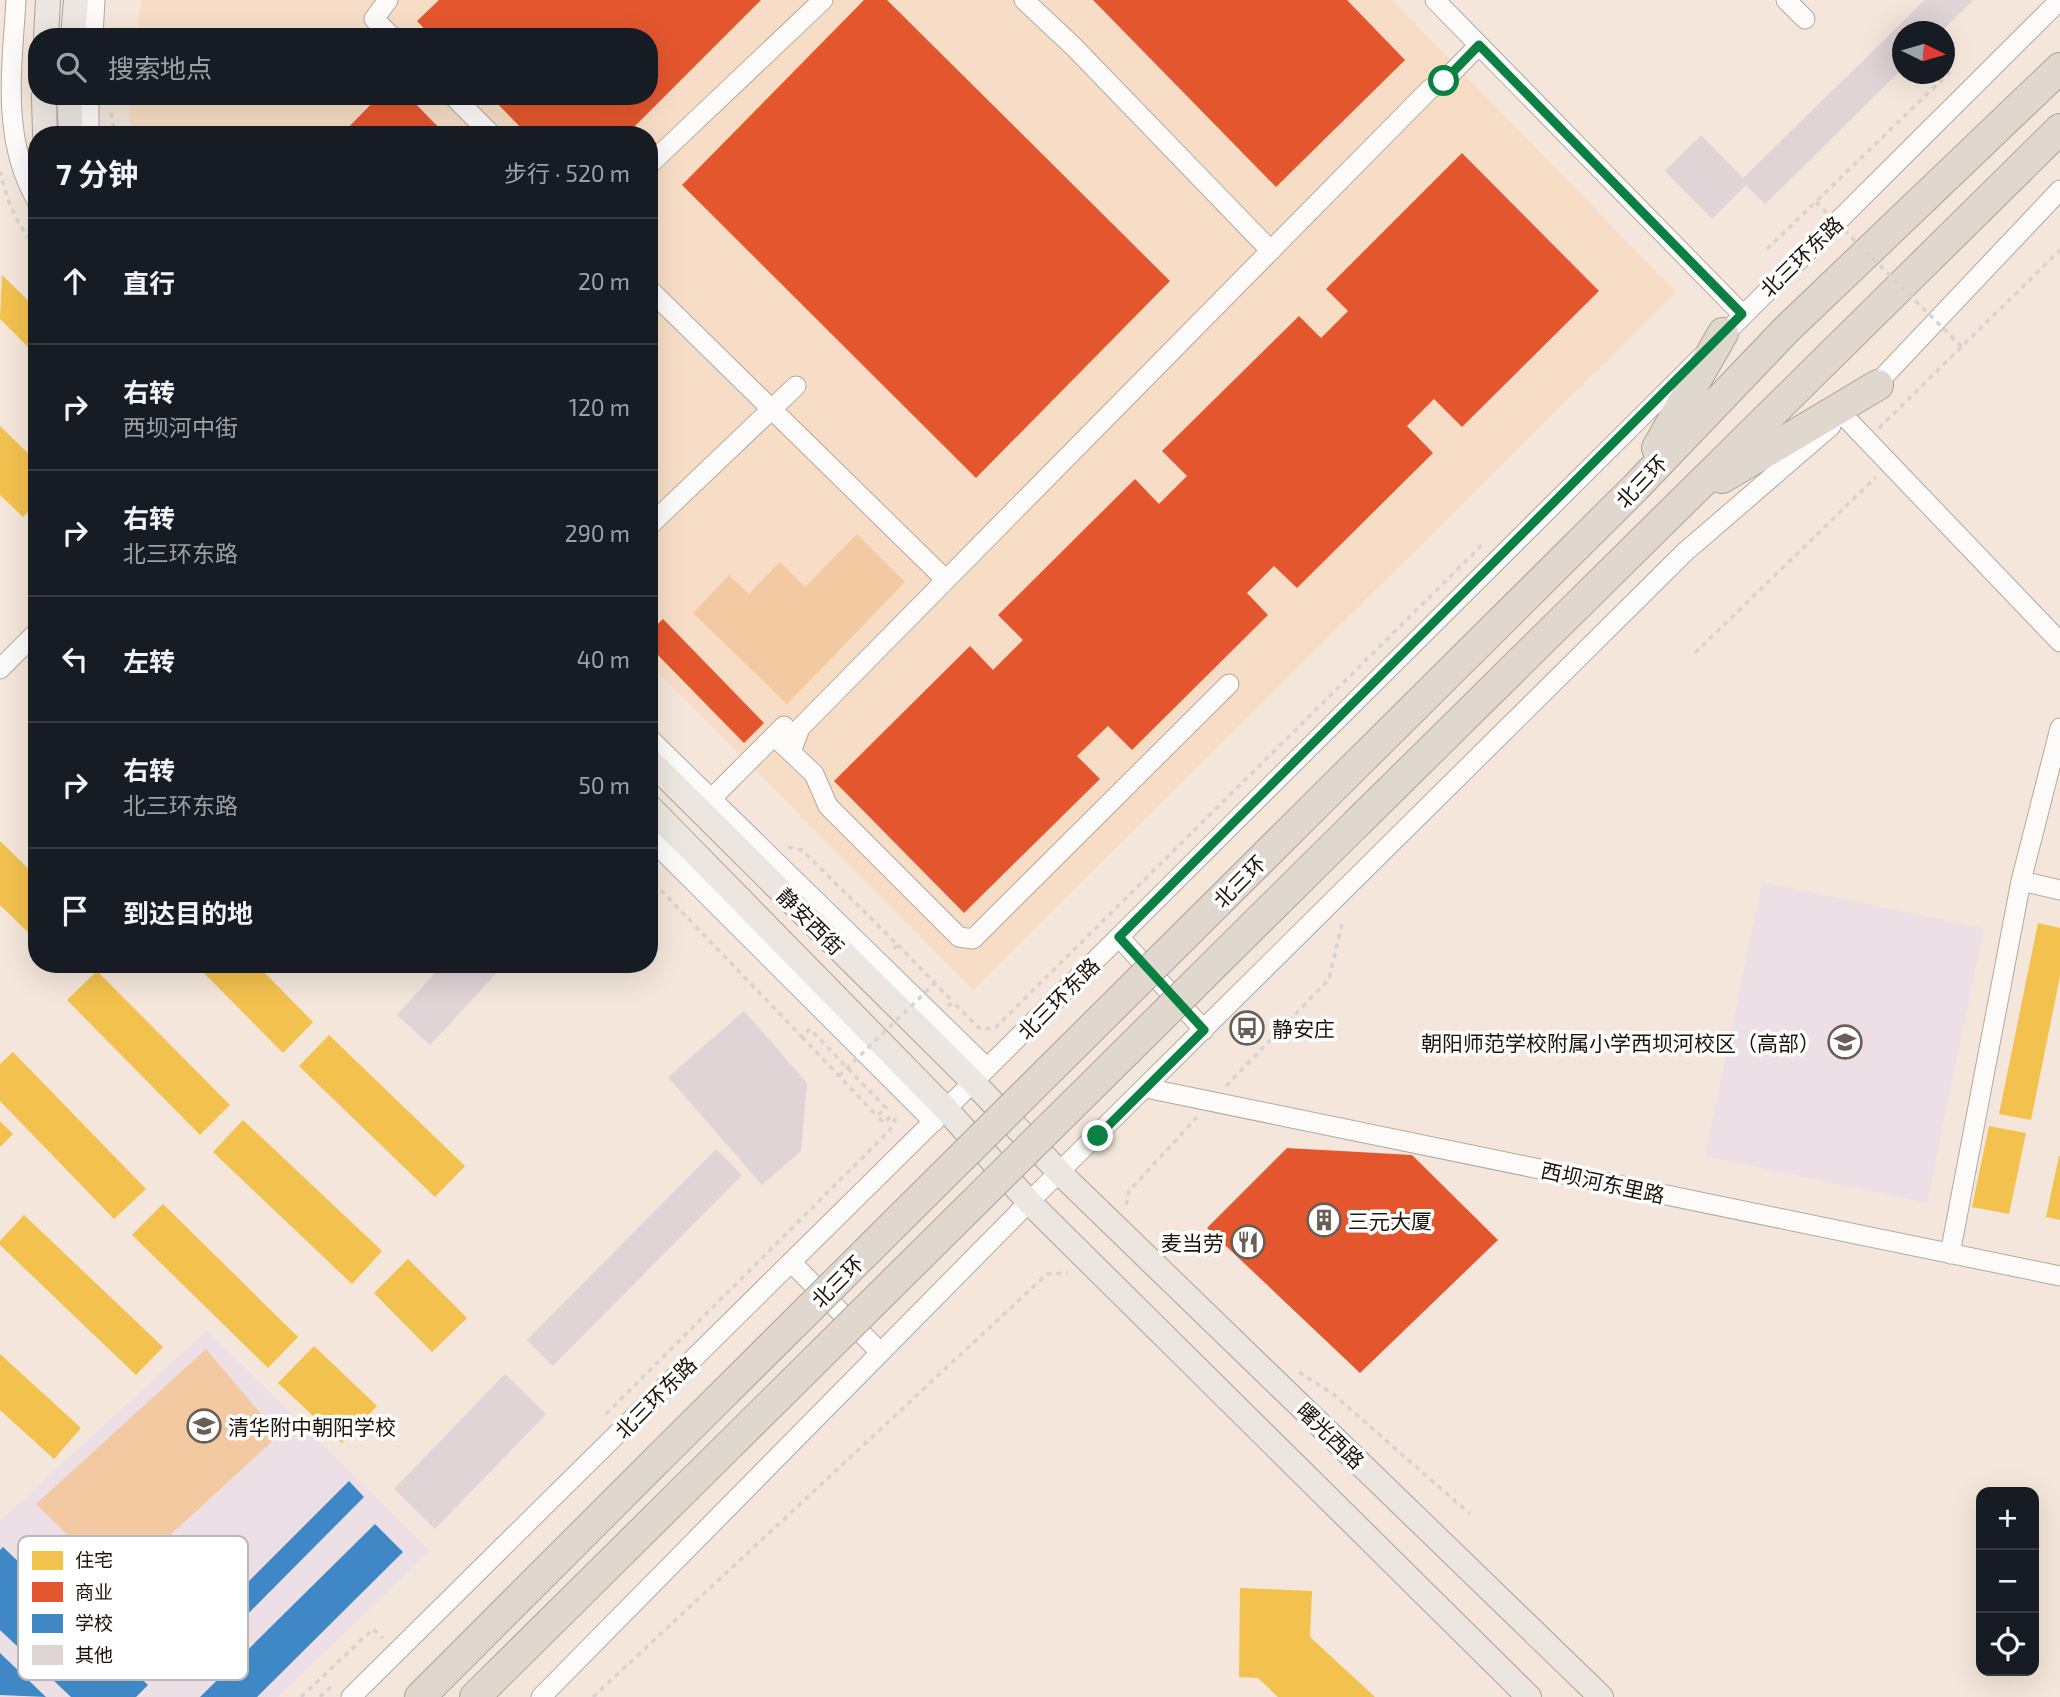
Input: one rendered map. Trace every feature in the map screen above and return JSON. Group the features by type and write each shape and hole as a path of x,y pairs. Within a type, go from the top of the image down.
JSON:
{"highway":[{"name":"北三环","path":"420,1697 1634,488 1786,330 2060,68"},
{"name":"北三环","path":"475,1697 2060,129"},
{"path":"1634,488 1732,323"},
{"path":"1680,504 1878,385"}],"main road":[{"path":"47,28 48,0"},
{"path":"74,28 76,0"},
{"path":"44,105 45,126"},
{"path":"69,105 71,126"},
{"name":"静安西街","path":"658,767 706,805 980,1075 1060,1173"},
{"name":"静安西街","path":"658,816 940,1115 1029,1202"},
{"name":"曙光西路","path":"1060,1173 1601,1697"},
{"path":"1029,1202 1530,1697"}],"street":[{"path":"16,0 12,134 28,182"},
{"path":"94,28 96,0"},
{"path":"383,28 374,19 388,0"},
{"path":"658,156 823,0"},
{"path":"1024,0 1073,46 1271,251"},
{"path":"1435,0 1732,323"},
{"path":"1786,0 1805,19"},
{"name":"北三环东路","path":"351,1697 2060,0"},
{"path":"791,752 800,728 1430,89 1444,81 1479,45"},
{"path":"89,105 89,126"},
{"path":"462,105 483,126"},
{"path":"541,1697 1029,1202 1685,552 1878,385 2060,190"},
{"path":"658,298 946,580"},
{"path":"658,517 796,386"},
{"path":"1843,415 2060,642"},
{"path":"0,669 28,641"},
{"path":"658,749 706,805 779,731 791,752 814,774 828,806 959,937 973,939 1228,684"},
{"path":"1950,1254 2021,881 2060,728"},
{"path":"658,830 673,863"},
{"path":"658,847 940,1115"},
{"path":"2021,881 2060,890"},
{"path":"1119,937 1204,1030"},
{"name":"西坝河东里路","path":"1146,1088 2060,1276"},
{"path":"792,1262 880,1352"}],"path":[{"path":"1767,249 1938,84"},
{"path":"109,105 113,126"},
{"path":"0,171 6,194 28,239"},
{"path":"1816,202 1962,347"},
{"path":"1867,439 2060,250"},
{"path":"1695,653 1890,464"},
{"path":"1130,1213 1126,1206 1129,1191 1329,979 1351,884"},
{"path":"597,1423 890,1130 895,1120 891,1116 884,1123 658,887"},
{"path":"898,945 953,1002"},
{"path":"839,1076 935,983"},
{"path":"802,1037 810,1029 886,1108 877,1116"},
{"path":"593,1697 1047,1274 1065,1271 1075,1281"},
{"path":"1298,1371 1342,1401 1470,1514"},
{"path":"301,1697 373,1629 383,1639 392,1629"}],"shaded area":[{"path":"141,0 1392,0 1676,292 973,990 658,672 658,126 132,126 129,121 130,105 658,105 658,28 138,28"},
{"path":"857,534 905,582 787,704 693,613 729,575 749,594 780,562 805,587"},
{"name":"朝阳师范学校附属小学西坝河校区（高部）","path":"1762,882 1984,928 1927,1203 1705,1156"},
{"name":"清华附中朝阳学校","path":"207,1330 430,1551 278,1697 0,1697 0,1521"},
{"path":"206,1349 279,1435 169,1536 68,1536 36,1504"}],"building: 住宅":[{"path":"2,275 28,300 28,347 0,319"},
{"path":"0,426 28,453 28,512 23,517 0,495"},
{"path":"0,841 28,868 28,932 0,905"},
{"path":"2038,923 2060,928 2060,976 2031,1120 1999,1114"},
{"path":"95,973 99,973 230,1105 200,1135 67,1000"},
{"path":"204,973 265,973 313,1022 283,1053"},
{"path":"329,1035 465,1166 435,1197 299,1066"},
{"path":"13,1052 146,1189 114,1219 0,1101 0,1064"},
{"path":"243,1120 382,1251 352,1284 213,1152"},
{"path":"0,1121 13,1134 0,1147"},
{"path":"1989,1126 2026,1133 2009,1214 1972,1207"},
{"name":"三元大厦","path":"1323,1155 1389,1220 1324,1285 1258,1219"},
{"path":"2060,1156 2060,1220 2046,1217"},
{"path":"163,1204 298,1337 268,1368 132,1235"},
{"path":"24,1215 163,1347 136,1375 0,1245 0,1241"},
{"path":"408,1259 467,1318 432,1352 374,1293"},
{"path":"314,1346 377,1406 342,1443 278,1383"},
{"path":"0,1354 81,1428 54,1459 0,1410"},
{"path":"1240,1588 1312,1591 1310,1637 1375,1697 1278,1697 1258,1678 1239,1677"}],"building: 商业":[{"path":"439,0 761,0 658,103 658,28 424,28 417,21"},
{"path":"864,0 887,0 1170,281 976,478 682,185"},
{"path":"1093,0 1347,0 1405,60 1276,187"},
{"path":"370,105 417,105 437,126 350,126"},
{"path":"499,105 656,105 635,126 519,126"},
{"path":"1462,153 1599,291 1462,427 1434,399 1407,426 1433,453 1297,588 1274,566 1247,593 1268,615 1132,750 1108,726 1077,756 1100,779 964,913 834,781 970,646 993,670 1023,640 998,615 1135,479 1159,504 1187,476 1162,451 1299,316 1321,338 1348,311 1326,289"},
{"path":"663,619 764,723 744,743 658,655 658,624"},
{"path":"1287,1148 1412,1155 1498,1240 1360,1373 1207,1228"}],"building: 学校":[{"path":"349,1481 364,1497 248,1614 248,1582"},
{"path":"375,1524 403,1552 257,1697 200,1697 217,1680 248,1680 248,1650"},
{"path":"3,1547 18,1561 18,1647 0,1630 0,1550"},
{"path":"0,1653 18,1670 18,1680 28,1680 46,1697 0,1695"},
{"path":"53,1680 143,1680 148,1685 136,1697 71,1697"}],"building: 其他":[{"path":"1925,0 1973,0 1952,21 1904,21"},
{"path":"1892,32 1892,79 1765,204 1746,185 1712,219 1665,171 1701,135 1743,178"},
{"path":"435,973 497,973 430,1045 397,1015"},
{"path":"744,1011 807,1083 801,1151 762,1185 668,1077"},
{"path":"716,1149 742,1175 553,1366 527,1340"},
{"path":"505,1374 546,1414 435,1529 394,1489"}],"place":[{"name":"静安庄","path":"1247,1028"},
{"name":"朝阳师范学校附属小学西坝河校区（高部）","path":"1845,1042"},
{"name":"三元大厦","path":"1324,1220"},
{"name":"麦当劳","path":"1248,1242"},
{"name":"清华附中朝阳学校","path":"204,1426"}],"route":[{"path":"1098,1136 1204,1030 1119,937 1742,314 1479,45 1444,81"}]}
